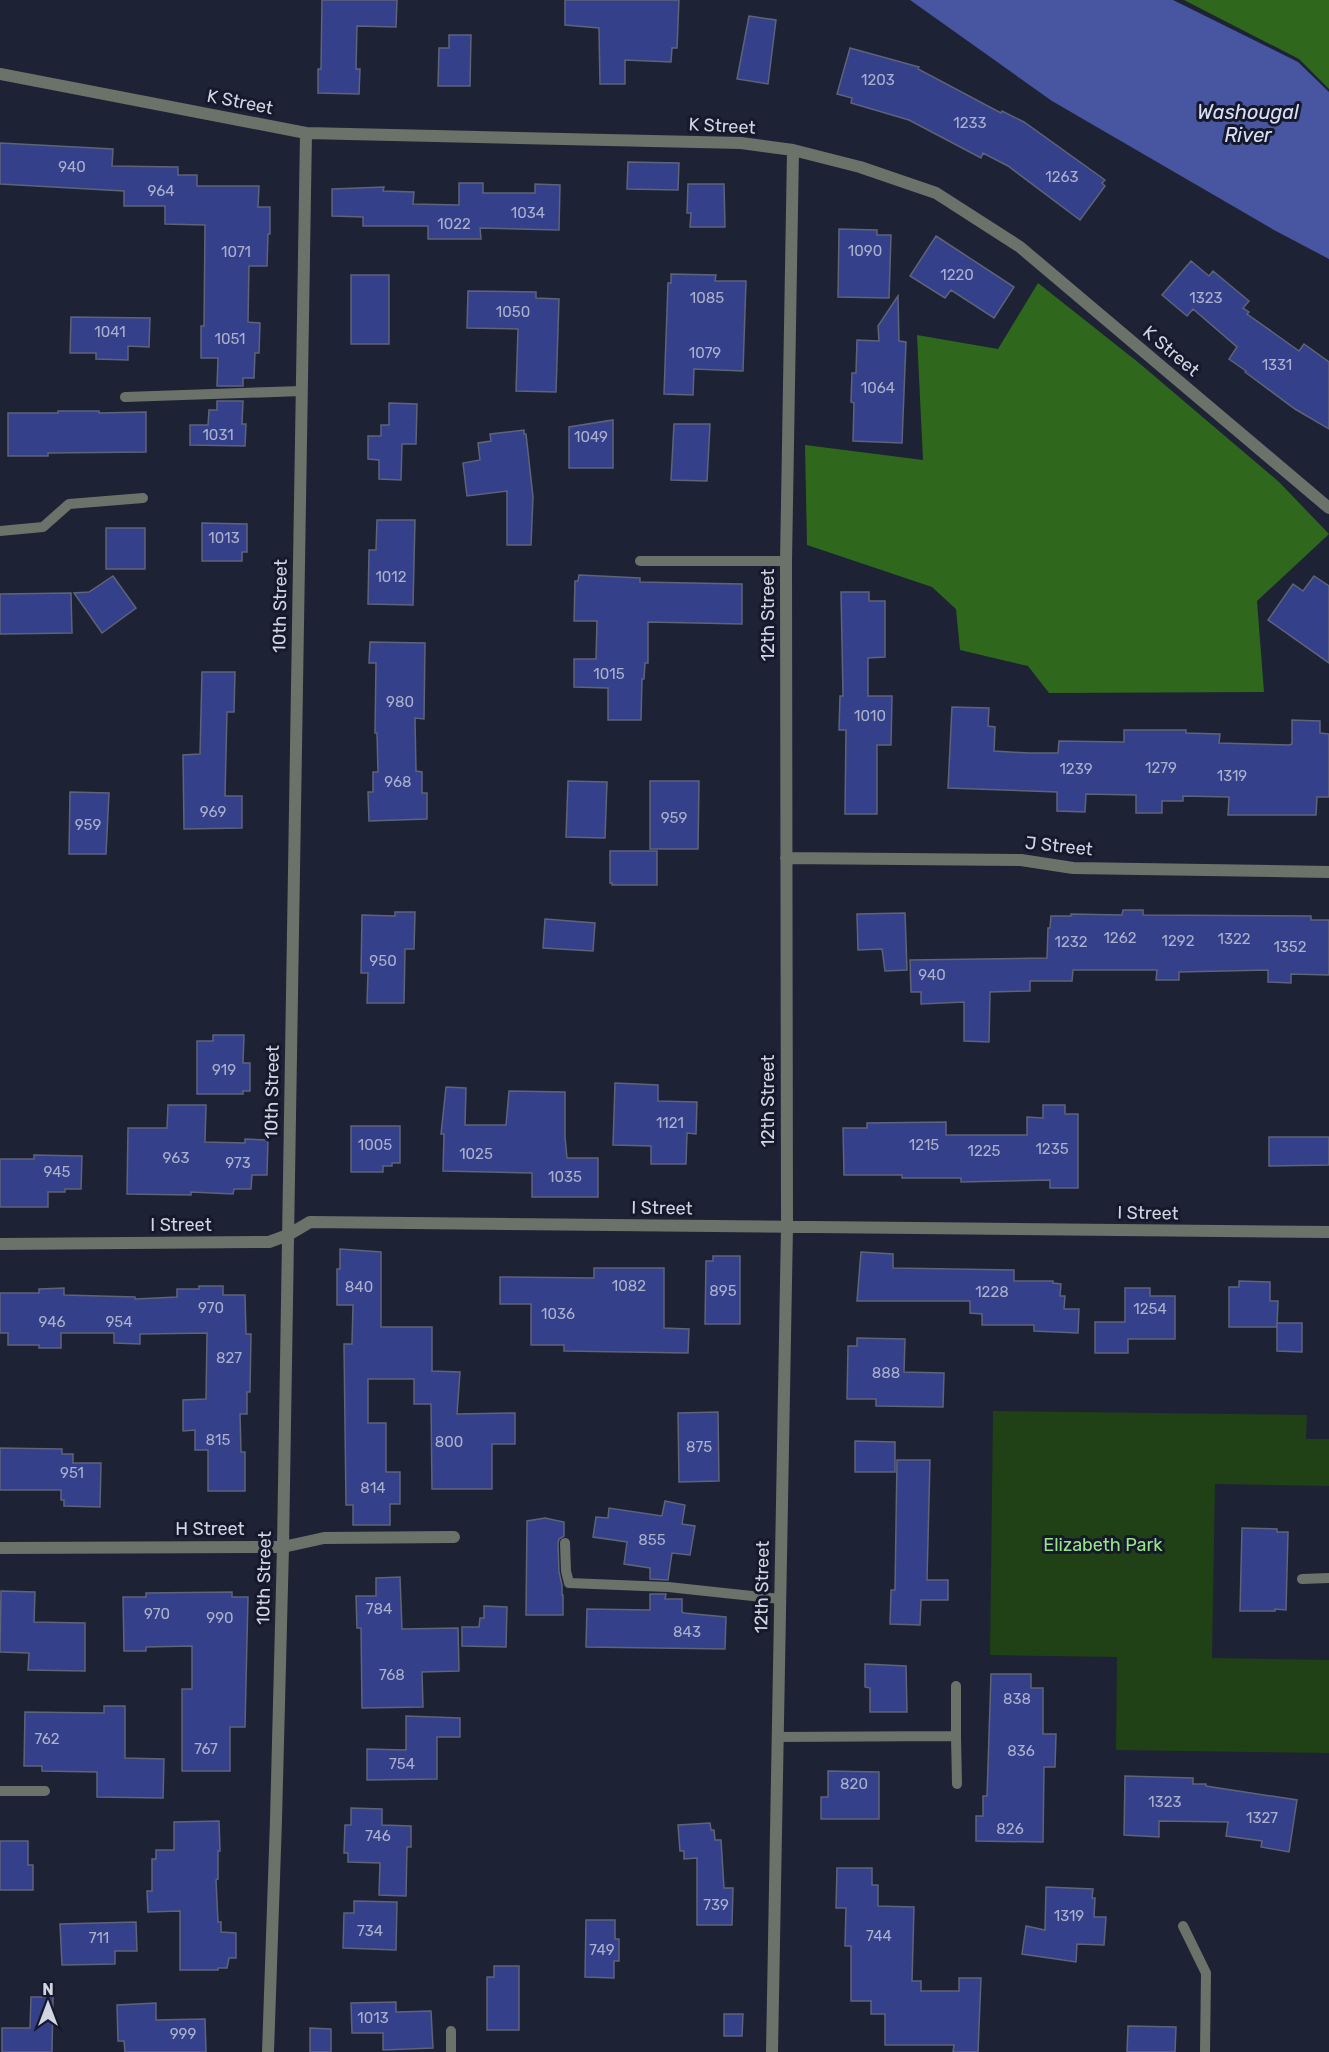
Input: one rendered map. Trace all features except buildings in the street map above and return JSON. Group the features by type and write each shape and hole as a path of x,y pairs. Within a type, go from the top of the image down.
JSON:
{"street":[{"name":"K Street","path":"0,74 306,133 741,143 793,150 860,166 936,193 1020,247 1329,508"},
{"name":"10th Street","path":"268,2052 283,1547 306,133"},
{"name":"12th Street","path":"772,2052 787,1227 786,561 793,150"},
{"name":"J Street","path":"786,858 1021,860 1074,868 1329,872"},
{"name":"I Street","path":"0,1244 269,1242 288,1235 310,1222 1329,1232"},
{"name":"H Street","path":"0,1548 283,1547 324,1538 454,1537"}],"lane":[{"path":"125,397 302,391"},
{"path":"0,531 43,527 69,504 143,498"},
{"path":"640,561 786,561"},
{"path":"566,1543 566,1571 569,1583 668,1587 780,1599"},
{"path":"1302,1579 1329,1578"},
{"path":"956,1686 957,1784"},
{"path":"777,1737 956,1736"},
{"path":"0,1791 45,1791"},
{"path":"1183,1926 1206,1973 1205,2052"},
{"path":"451,2031 451,2052"}],"green space":[{"path":"1184,0 1329,0 1329,89 1299,59"},
{"path":"1038,283 1139,363 1279,482 1329,534 1257,601 1264,692 1049,693 1028,666 960,650 956,609 932,587 807,545 805,445 923,460 917,335 998,349"},
{"name":"Elizabeth Park","path":"993,1411 1307,1415 1306,1439 1329,1439 1329,1486 1215,1484 1212,1658 1329,1660 1329,1753 1116,1750 1117,1657 990,1655"}],"water":[{"name":"Washougal River","path":"910,0 1173,0 1298,62 1329,92 1329,259 1274,230 1052,101"}]}
